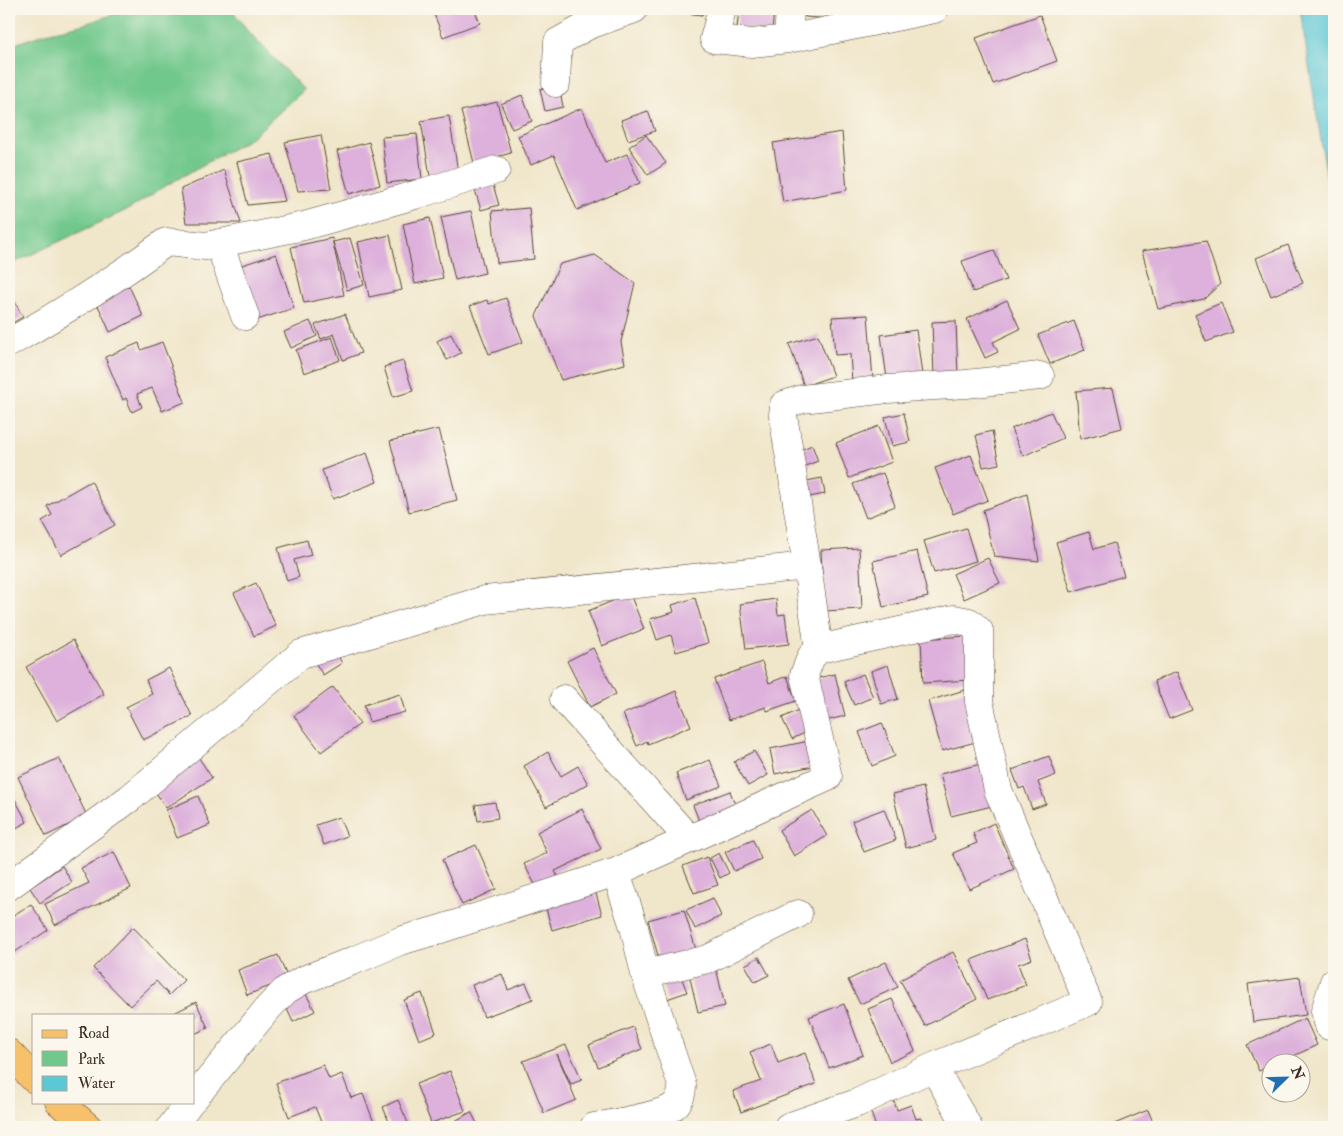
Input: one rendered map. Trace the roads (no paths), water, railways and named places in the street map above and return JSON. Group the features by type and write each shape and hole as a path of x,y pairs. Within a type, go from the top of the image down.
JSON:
{"main road":[{"path":"9,1053 32,1077"},
{"path":"61,1104 88,1127"}],"street":[{"path":"556,83 558,42 589,25 634,9"},
{"path":"722,9 714,39 752,43 838,30 866,16 934,9"},
{"path":"788,39 790,9"},
{"path":"9,343 54,318 166,242 206,246 304,226 496,170"},
{"path":"219,244 245,316"},
{"path":"819,649 783,415 784,405 802,399 888,389 966,384 1040,376"},
{"path":"9,886 130,798 301,654 485,600 807,566"},
{"path":"195,1097 269,1007 286,990 303,980 400,941 616,872 688,838 828,777 804,675 811,657 819,649 954,619 969,622 979,631 979,700 998,790 1088,1002 933,1067 856,1103 788,1127"},
{"path":"564,699 688,838"},
{"path":"594,1127 662,1112 674,1107 682,1094 682,1085 645,974 634,927 616,872"},
{"path":"645,974 708,958 798,914"},
{"path":"1329,1026 1325,1011 1334,982"},
{"path":"933,1067 968,1127"},
{"path":"680,1100 683,1127"},
{"path":"171,1127 188,1104"}],"water":[{"path":"1300,9 1334,9 1334,222"}]}
